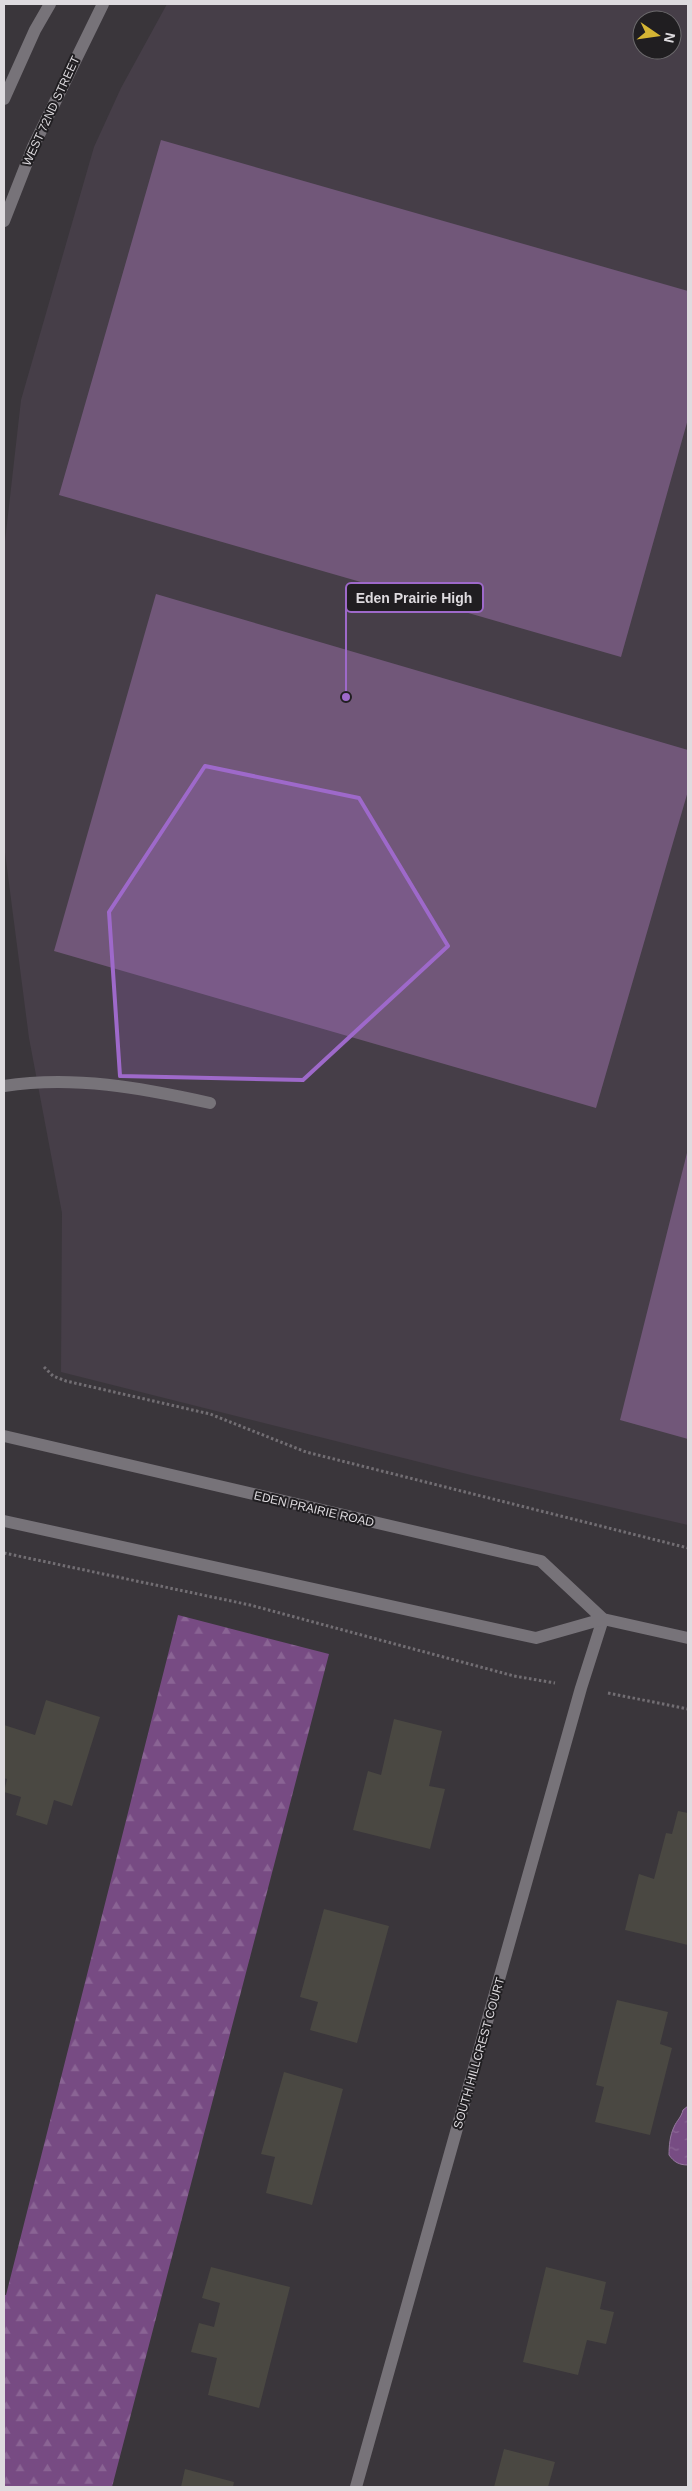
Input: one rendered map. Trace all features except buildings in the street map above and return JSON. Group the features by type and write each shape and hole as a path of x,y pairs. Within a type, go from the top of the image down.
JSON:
{"main road":[{"path":"4,99 35,30 50,4"},
{"name":"WEST 72ND STREET","path":"4,221 33,148 102,4"},
{"path":"4,1086 31,1082 71,1082 140,1088 210,1103"},
{"name":"EDEN PRAIRIE ROAD","path":"4,1436 540,1561 603,1619"},
{"path":"4,1521 536,1638 603,1619 688,1638"},
{"name":"SOUTH HILLCREST COURT","path":"356,2487 581,1688 603,1619"}],"path":[{"path":"44,1367 53,1376 66,1381 210,1414 306,1452 688,1548"},
{"path":"4,1553 250,1606 514,1676 688,1709"}],"highlighted area":[{"path":"205,766 359,798 448,946 303,1080 120,1076 109,912"}],"shaded area":[{"path":"167,4 688,4 688,1525 475,1476 61,1372 62,1213 29,1038 4,845 4,550 21,400 94,147 121,88"},
{"path":"161,140 688,291 688,419 621,657 59,495"},
{"path":"156,594 688,750 688,791 596,1108 54,951"},
{"path":"688,1149 688,1439 620,1420"}],"green space":[{"path":"178,1615 329,1654 112,2487 4,2487 4,2295 6,2295"}],"water":[{"path":"688,2106 688,2165 677,2163 669,2155 673,2130 683,2110"}],"place":[{"name":"Eden Prairie High","path":"346,697"}]}
